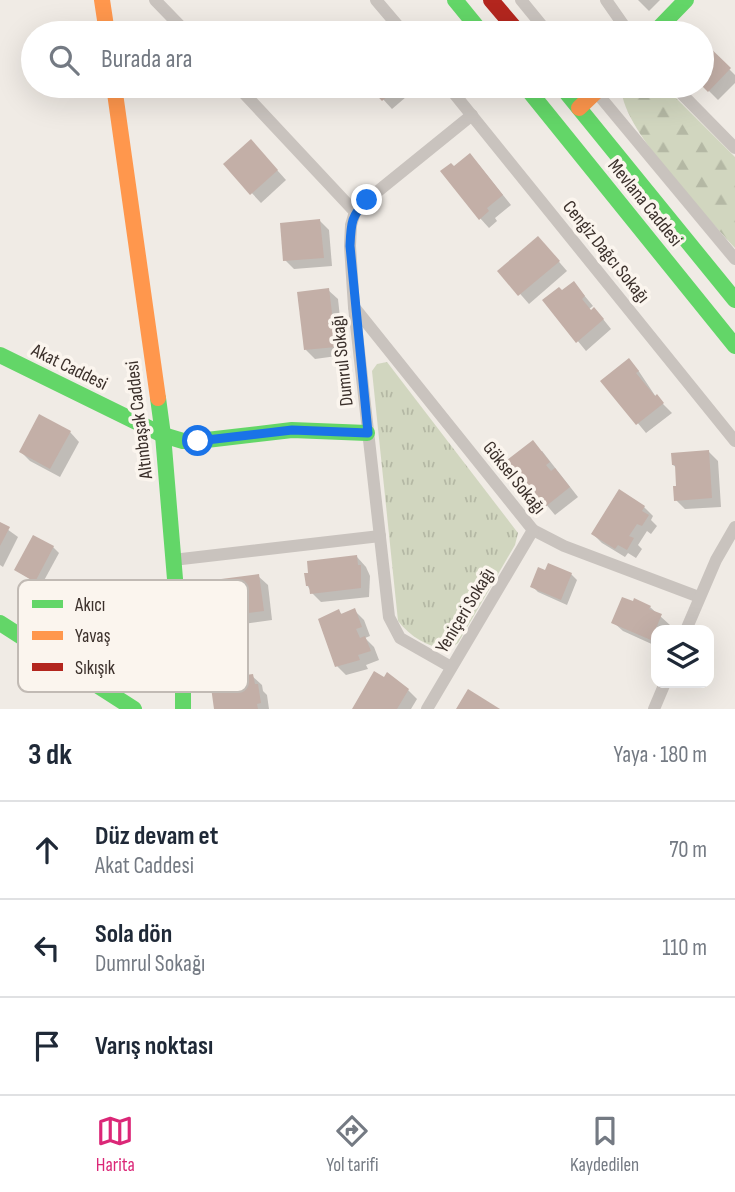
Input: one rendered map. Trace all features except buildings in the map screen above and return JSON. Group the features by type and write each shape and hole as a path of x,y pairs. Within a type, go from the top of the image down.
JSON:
{"street":[{"path":"103,0 106,21"},
{"path":"155,0 175,21"},
{"path":"376,0 394,21"},
{"path":"455,0 472,21"},
{"path":"491,0 509,21"},
{"path":"521,0 538,21"},
{"path":"606,0 621,21"},
{"path":"665,21 686,0"},
{"name":"Altınbaşak Caddesi","path":"116,98 163,435 175,580"},
{"path":"248,98 355,212 472,115"},
{"name":"Cengiz Dağcı Sokağı","path":"458,98 735,441"},
{"name":"Mevlana Caddesi","path":"535,98 735,345"},
{"name":"Mevlana Caddesi","path":"571,98 735,300"},
{"path":"579,108 588,98"},
{"path":"604,98 735,259"},
{"path":"686,98 735,148"},
{"name":"Dumrul Sokağı","path":"355,212 350,246 354,307 389,617 400,638 452,667"},
{"name":"Göksel Sokağı","path":"354,307 533,530 699,597"},
{"name":"Akat Caddesi","path":"0,355 163,435 183,441 292,430 368,433"},
{"path":"688,625 727,538 735,527"},
{"name":"Yeniçeri Sokağı","path":"427,709 533,530"},
{"path":"173,560 380,536"},
{"path":"0,623 18,635"},
{"path":"654,709 663,688"},
{"path":"108,692 134,709"}],"green space":[{"path":"624,98 676,98 735,157 735,248 666,170 633,123"},
{"path":"387,362 518,533 515,545 458,643 447,650 419,640 398,621 372,371 377,364"}],"traffic: fast":[{"path":"455,0 472,21"},
{"path":"666,21 686,0"},
{"path":"535,98 735,346"},
{"path":"571,98 735,300"},
{"path":"0,355 163,435 183,441 292,430 367,433"},
{"path":"158,398 175,580"},
{"path":"0,623 18,635"},
{"path":"108,692 134,709"},
{"path":"183,692 183,709"}],"traffic: slow":[{"path":"102,0 105,21"},
{"path":"116,98 158,398"},
{"path":"579,108 589,98"}],"traffic: jam":[{"path":"491,0 509,21"}],"route":[{"path":"198,441 292,430 368,433 350,246 355,212 367,200"}]}
